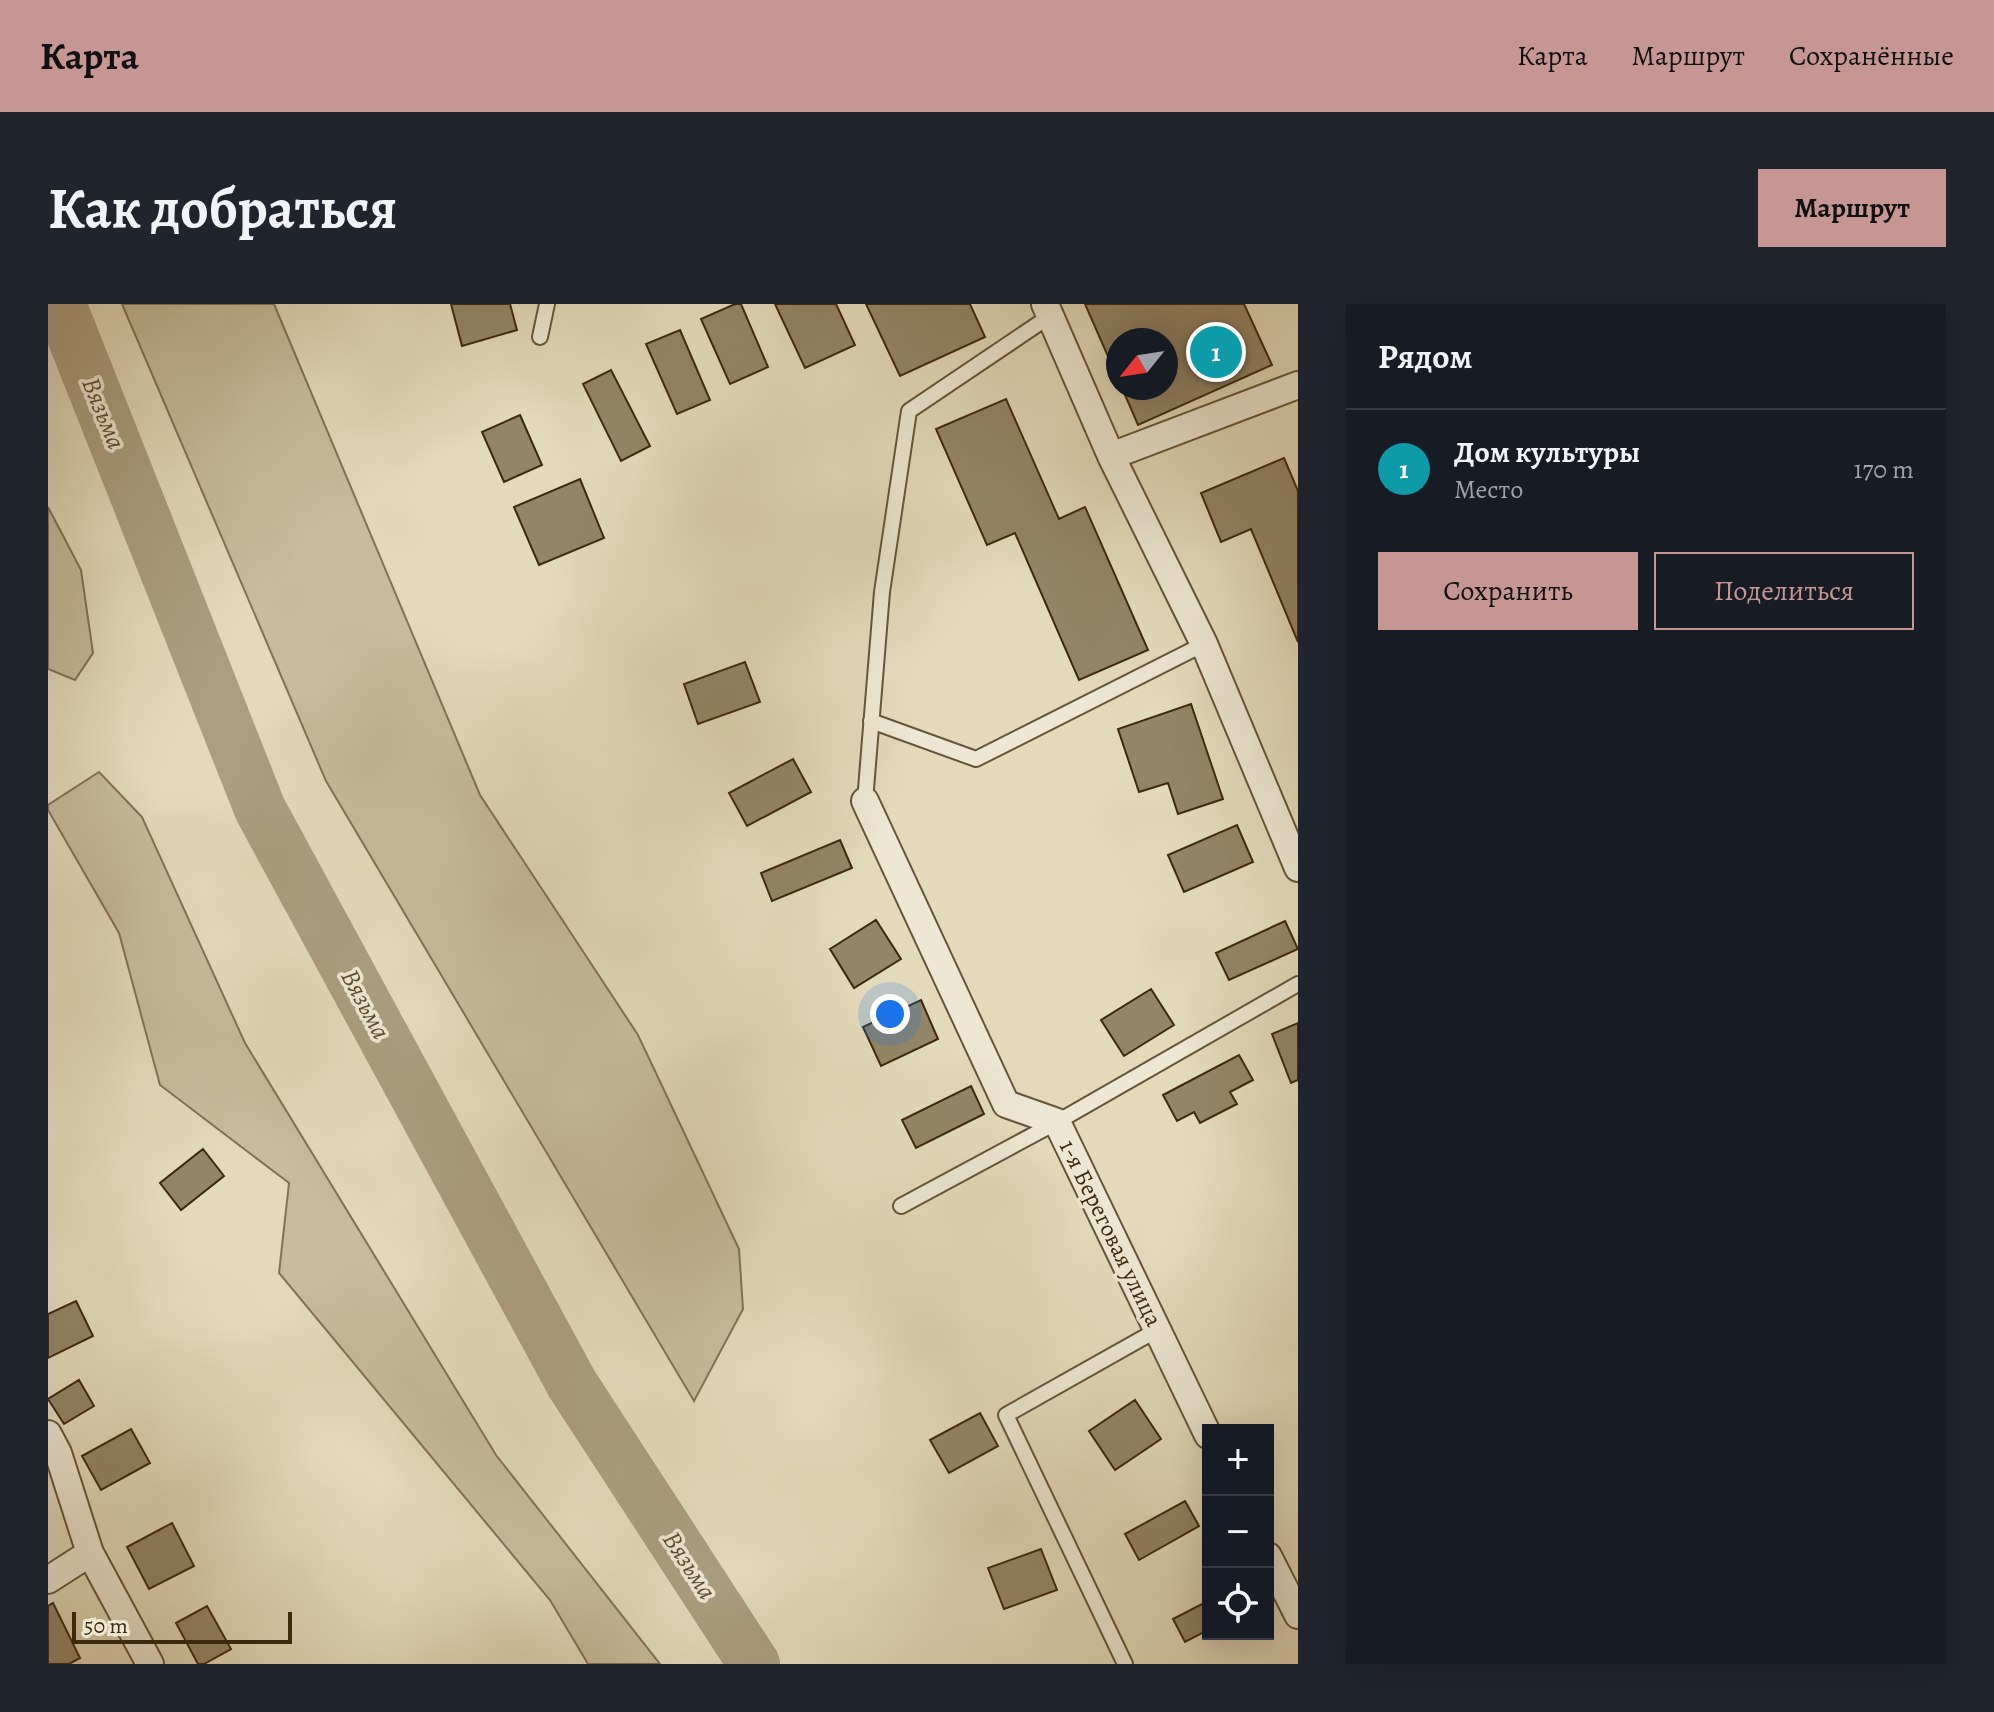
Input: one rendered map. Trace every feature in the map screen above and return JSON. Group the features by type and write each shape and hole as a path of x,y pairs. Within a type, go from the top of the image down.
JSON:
{"street":[{"path":"1047,310 1111,456 1204,644 1298,868"},
{"path":"1111,456 1298,385"},
{"name":"1-я Береговая улица","path":"865,801 1006,1104 1057,1122 1203,1424"},
{"path":"48,1434 58,1453 90,1553 150,1664"},
{"path":"48,1580 90,1553"},
{"path":"1274,1568 1298,1615"}],"lane":[{"path":"540,337 547,304"},
{"path":"865,801 882,592 909,411 1047,310"},
{"path":"871,721 976,759 1204,644"},
{"path":"901,1206 1057,1122 1298,984"},
{"path":"1125,1664 1006,1415 1157,1330"}],"shaded area":[{"path":"122,304 274,304 480,795 638,1035 739,1249 743,1309 694,1401 326,781"},
{"path":"48,507 81,570 93,653 75,680 48,669"},
{"path":"99,772 142,817 245,1043 496,1455 660,1664 588,1664 550,1600 279,1273 289,1183 160,1085 119,933 48,810 48,805"}],"building":[{"path":"451,304 510,304 517,330 462,346"},
{"path":"741,304 768,367 730,384 701,319"},
{"path":"775,304 836,304 855,345 805,368"},
{"path":"866,304 970,304 985,337 900,376"},
{"path":"1085,304 1244,304 1272,365 1138,425 1127,400 1178,400 1178,328 1106,328 1106,352"},
{"path":"680,330 710,400 677,414 646,344"},
{"path":"611,370 650,446 621,461 583,384"},
{"path":"1006,399 1059,519 1085,507 1148,650 1079,680 1015,533 987,545 936,429"},
{"path":"520,415 542,465 504,482 482,432"},
{"path":"1284,458 1298,491 1298,642 1251,529 1221,542 1201,493"},
{"path":"580,479 604,538 539,565 514,507"},
{"path":"745,662 760,702 698,724 684,684"},
{"path":"1191,704 1223,799 1178,814 1168,783 1139,792 1118,729"},
{"path":"793,759 811,792 747,826 729,793"},
{"path":"1237,825 1253,862 1184,892 1168,855"},
{"path":"840,840 852,868 772,901 761,873"},
{"path":"876,920 901,959 854,988 830,949"},
{"path":"1285,921 1298,949 1229,980 1216,953"},
{"path":"1151,989 1174,1025 1124,1056 1101,1020"},
{"path":"921,1000 938,1039 881,1066 863,1027"},
{"path":"1298,1023 1298,1080 1291,1083 1272,1034"},
{"path":"1239,1055 1253,1080 1230,1092 1237,1104 1200,1123 1194,1112 1177,1121 1163,1095"},
{"path":"971,1086 984,1114 916,1148 902,1120"},
{"path":"203,1149 224,1176 181,1210 160,1183"},
{"path":"76,1301 93,1336 48,1358 48,1314"},
{"path":"79,1380 94,1406 64,1424 48,1399"},
{"path":"1135,1400 1161,1439 1115,1470 1089,1431"},
{"path":"980,1413 998,1446 949,1473 930,1440"},
{"path":"131,1429 150,1463 101,1490 82,1456"},
{"path":"1185,1501 1199,1526 1139,1560 1125,1534"},
{"path":"172,1523 194,1566 149,1589 127,1547"},
{"path":"1041,1549 1057,1590 1004,1609 988,1568"},
{"path":"53,1603 80,1658 69,1664 48,1664 48,1606"},
{"path":"1202,1604 1202,1633 1185,1642 1173,1619"},
{"path":"207,1606 231,1649 204,1664 198,1664 176,1623"}],"waterway":[{"name":"Вязьма","path":"60,304 260,809 572,1384 754,1664"}],"place":[{"name":"Дом культуры","path":"1216,352"}]}
